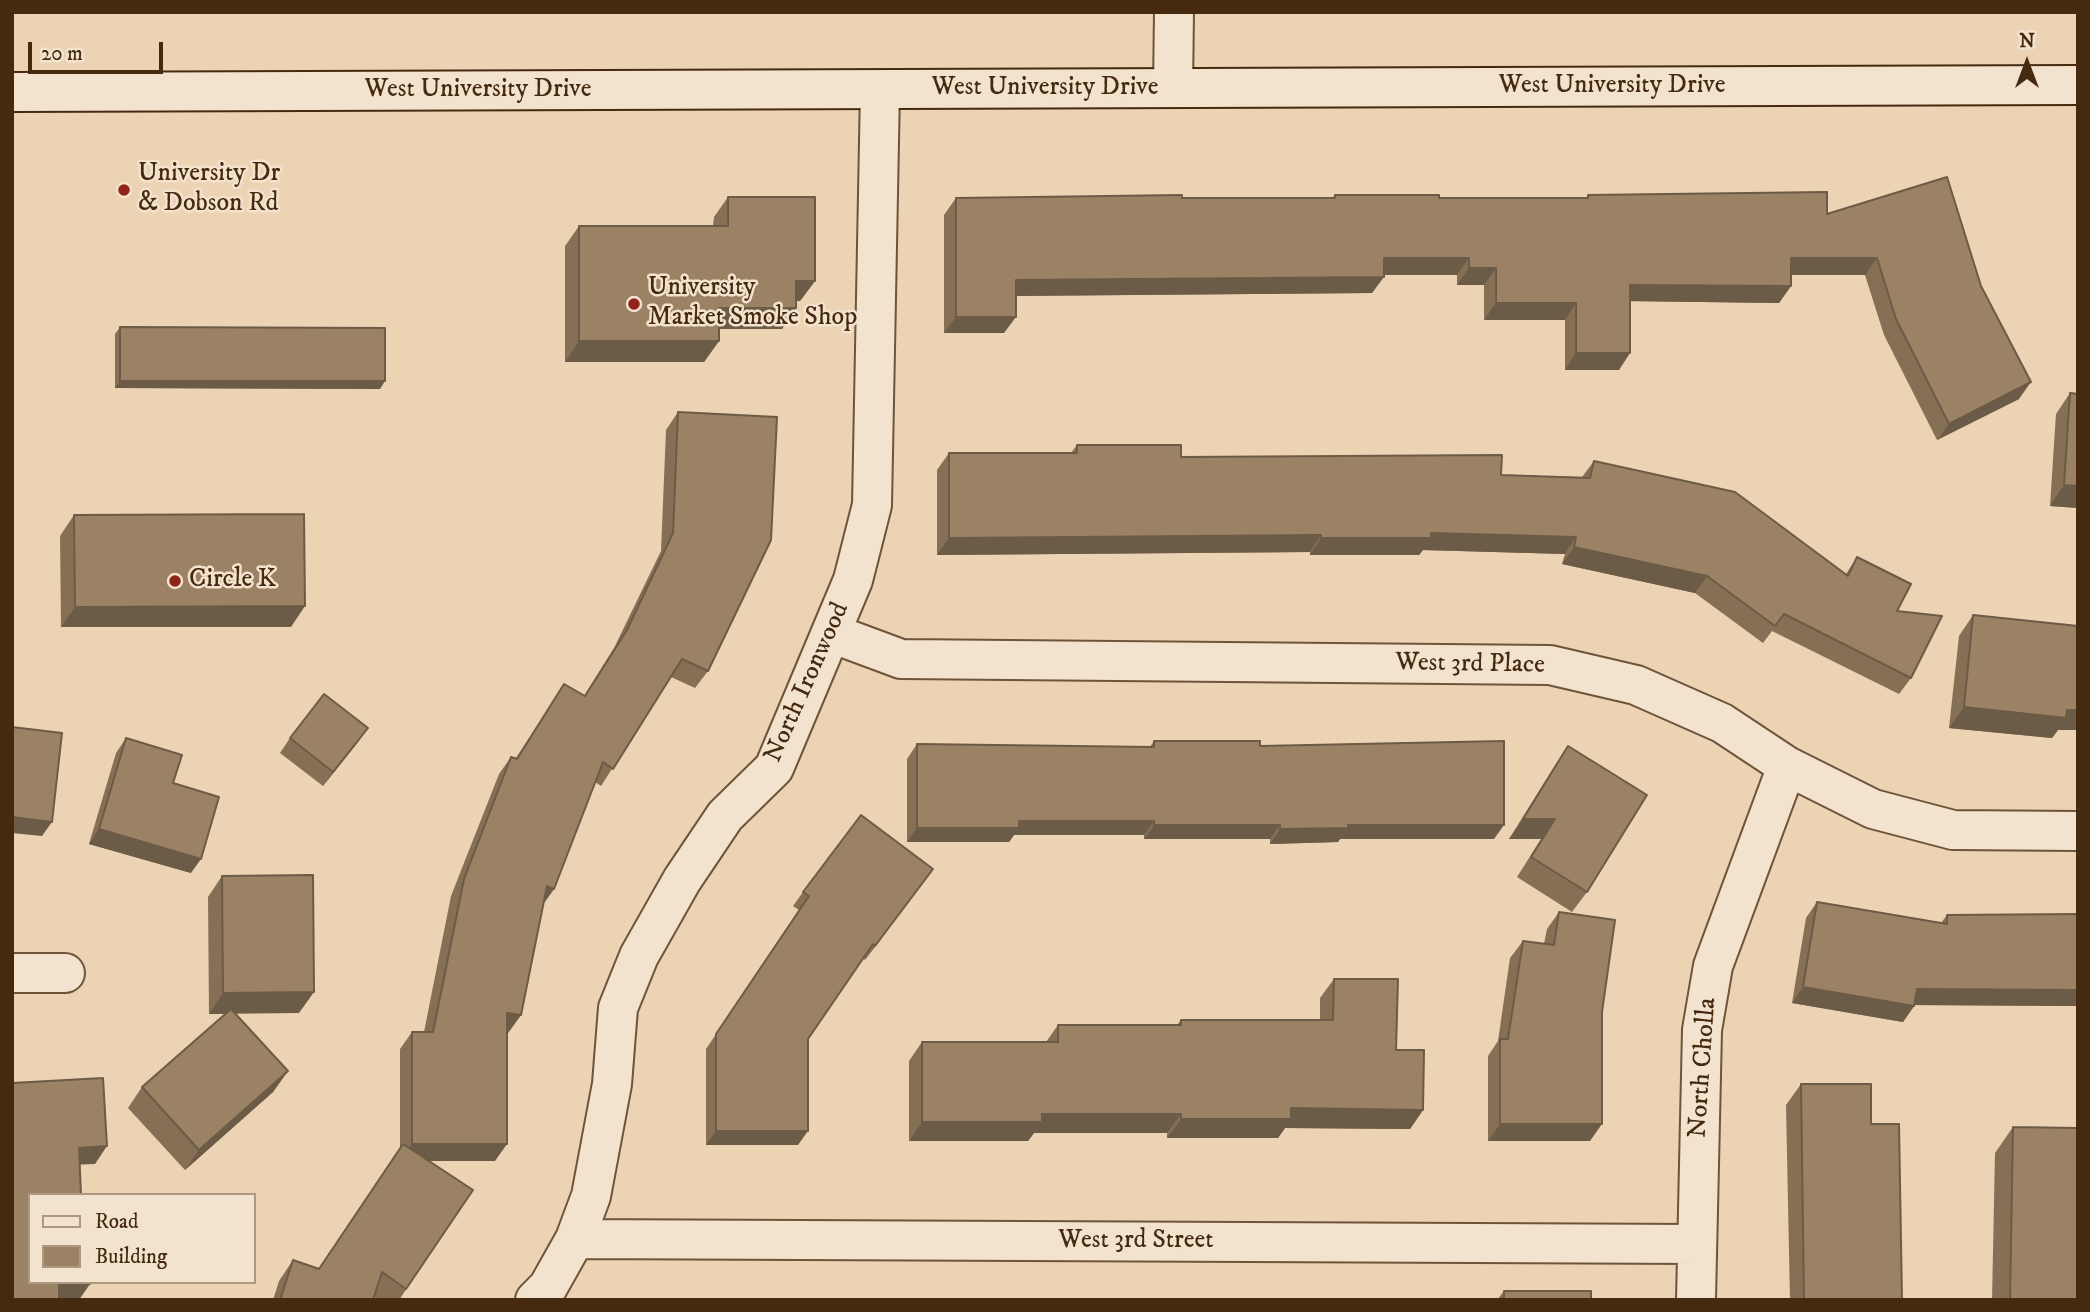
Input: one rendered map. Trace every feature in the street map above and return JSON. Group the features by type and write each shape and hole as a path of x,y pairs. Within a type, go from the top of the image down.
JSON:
{"street":[{"path":"1173,88 1174,12"},
{"name":"West University Drive","path":"12,92 2078,85"},
{"name":"North Ironwood","path":"535,1300 548,1287 575,1239 591,1196 612,1084 618,1009 639,956 682,880 725,816 774,768 853,580 872,505 880,90"},
{"name":"West 3rd Place","path":"831,632 901,659 1550,665 1636,685 1722,723 1787,766 1872,808 1953,830 2078,831"},
{"name":"North Cholla","path":"1696,1300 1702,1030 1713,966 1787,766"},
{"path":"12,973 65,973"},
{"name":"West 3rd Street","path":"575,1239 1697,1244"}],"building":[{"path":"1947,177 1981,286 2031,382 1949,424 1896,319 1877,258 1791,258 1791,286 1630,285 1630,353 1576,353 1576,303 1496,303 1496,268 1469,268 1469,258 1384,258 1384,277 1016,280 1016,317 956,317 956,198 1182,195 1182,198 1335,198 1335,195 1439,195 1439,198 1588,198 1588,195 1827,192 1827,214"},
{"path":"728,197 815,197 815,281 796,281 796,308 719,308 719,341 579,341 579,226 728,226"},
{"path":"120,327 385,328 385,381 120,381"},
{"path":"2070,393 2078,394 2078,486 2064,485"},
{"path":"678,412 777,417 771,540 708,671 682,659 613,769 603,762 554,889 547,886 521,1015 507,1013 507,1144 412,1144 412,1032 433,1032 464,879 511,757 517,759 564,684 585,696 627,630 673,533"},
{"path":"1077,445 1181,445 1181,457 1502,455 1501,475 1590,478 1594,461 1735,492 1848,576 1857,557 1911,584 1897,611 1942,616 1911,678 1784,614 1775,626 1707,576 1574,547 1576,537 1431,533 1431,538 1321,538 1321,535 949,538 949,453 1077,453"},
{"name":"Circle K","path":"304,514 305,606 75,607 74,515"},
{"path":"1973,615 2078,626 2078,710 2067,710 2066,718 1964,707"},
{"path":"324,694 368,728 333,772 290,738"},
{"path":"12,727 62,733 52,822 12,817"},
{"path":"126,738 182,755 173,783 219,797 201,859 99,829"},
{"path":"1154,741 1260,741 1260,746 1504,741 1504,825 1348,825 1348,828 1280,829 1280,825 1154,825 1154,821 1019,821 1019,828 917,828 917,744 1154,747"},
{"path":"1568,746 1647,795 1587,892 1531,857 1555,819 1523,819"},
{"path":"861,815 933,869 875,946 873,944 808,1039 808,1131 716,1131 716,1034 809,896 803,892"},
{"path":"313,875 314,992 223,993 222,876"},
{"path":"1817,902 1947,924 1947,915 2078,914 2078,990 1917,989 1914,1006 1803,987"},
{"path":"1559,912 1615,920 1602,1012 1602,1124 1500,1124 1500,1039 1508,1039 1523,941 1554,945"},
{"path":"1334,979 1398,979 1396,1050 1424,1050 1423,1110 1291,1108 1291,1119 1181,1119 1181,1114 1042,1114 1042,1122 922,1122 922,1042 1058,1042 1058,1025 1181,1025 1181,1020 1333,1020"},
{"path":"231,1009 288,1071 199,1150 142,1087"},
{"path":"103,1078 107,1146 79,1148 81,1193 28,1193 28,1284 59,1284 59,1300 12,1300 12,1083"},
{"path":"1801,1084 1871,1084 1871,1124 1899,1124 1902,1300 1804,1300"},
{"path":"2013,1127 2078,1128 2078,1300 2010,1300"},
{"path":"403,1144 473,1190 406,1289 382,1272 373,1300 280,1300 293,1260 319,1269"},
{"path":"1504,1291 1591,1291 1591,1300 1504,1300"}],"place":[{"name":"University Dr & Dobson Rd","path":"124,190"},
{"name":"University Market Smoke Shop","path":"634,304"},
{"name":"Circle K","path":"175,581"}]}
